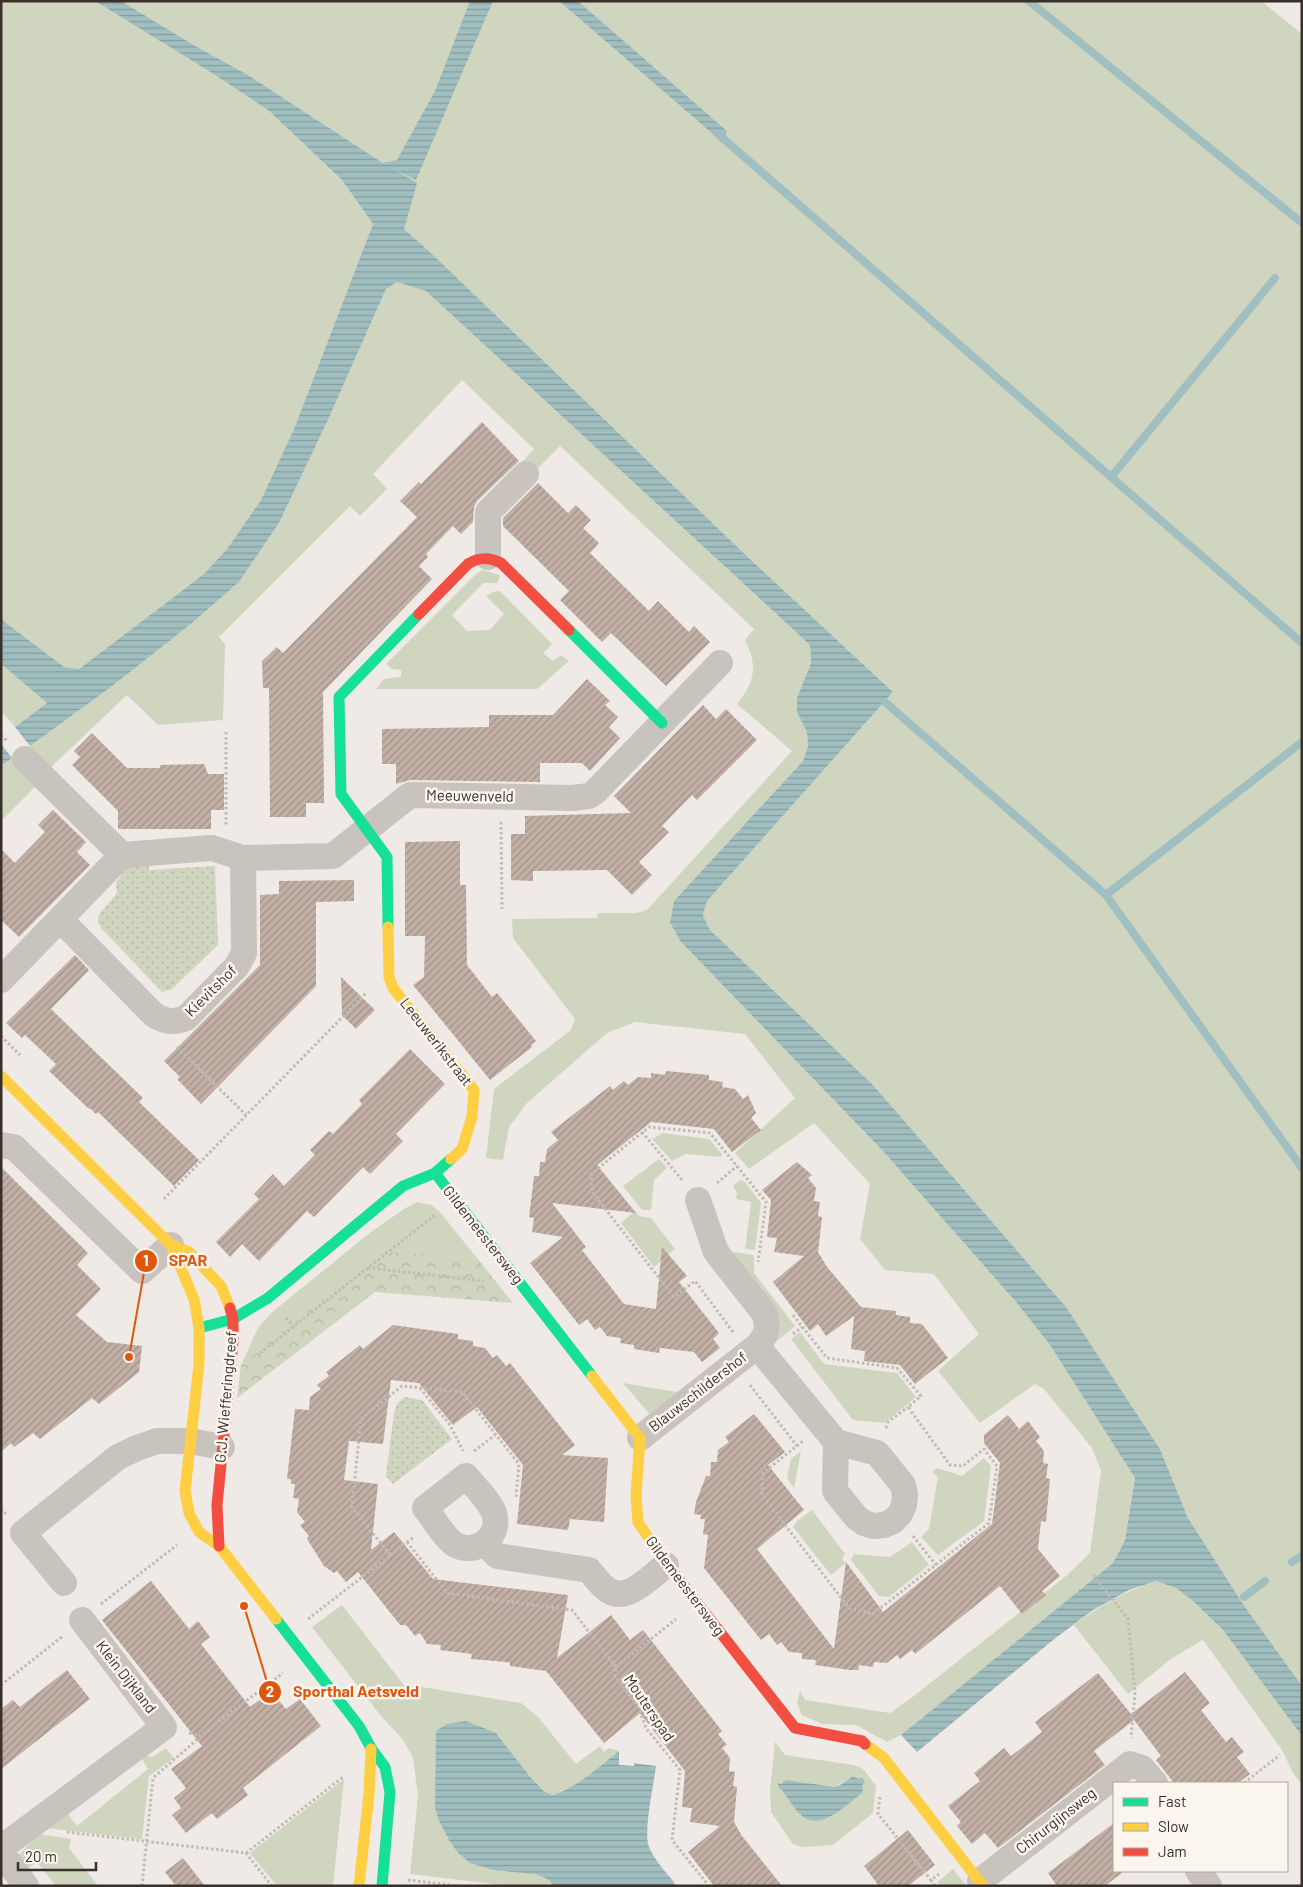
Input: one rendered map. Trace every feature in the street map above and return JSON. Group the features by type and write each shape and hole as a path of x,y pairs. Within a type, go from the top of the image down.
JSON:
{"street":[{"path":"488,557 488,512 526,474"},
{"path":"1,980 122,855 212,848 234,855 333,856 368,830 341,794 340,697 468,564 480,558 488,557 501,563 662,723"},
{"name":"Meeuwenveld","path":"368,830 410,795 573,798 589,796 720,663"},
{"path":"25,759 122,855"},
{"name":"Leeuwerikstraat","path":"199,1328 233,1319 268,1298 403,1186 435,1173 462,1149 472,1117 474,1090 393,988 388,971 387,857 368,830"},
{"name":"Kievitshof","path":"60,919 154,1015 161,1020 178,1021 186,1018 241,960 244,953 234,855"},
{"name":"G.J. Wiefferingdreef","path":"1,1076 171,1245 194,1298 199,1328 199,1364 185,1491 189,1513 199,1532 219,1546 359,1726 371,1748 385,1767 390,1792 382,1886"},
{"path":"1,1145 14,1147 142,1271 171,1245"},
{"name":"Gildemeestersweg","path":"435,1173 640,1438 636,1495 638,1522 666,1565 795,1728 862,1741 884,1758 982,1883"},
{"name":"Blauwschildershof","path":"640,1438 757,1346 765,1336 767,1328 767,1320 764,1313 716,1252 698,1200"},
{"name":"G.J. Wiefferingdreef","path":"171,1245 189,1252 222,1286 233,1319 233,1342 217,1505 219,1546"},
{"name":"Blauwschildershof","path":"757,1346 836,1442"},
{"path":"64,1583 23,1533 118,1457 137,1448 157,1441 190,1441 222,1447"},
{"path":"836,1442 877,1453 903,1485 904,1505 897,1517 884,1525 874,1526 864,1523 856,1517 835,1491 836,1442"},
{"path":"466,1476 494,1513 495,1522 491,1537 485,1543 470,1548 454,1544 435,1520 425,1508 466,1476"},
{"path":"485,1543 497,1556 589,1570 604,1588 618,1594 626,1594 633,1591 666,1565"},
{"name":"Klein Dijkland","path":"1,1848 164,1727 89,1615"},
{"path":"359,1886 369,1794 371,1748"},
{"path":"1130,1764 1142,1768 1154,1782"},
{"name":"Chirurgijnsweg","path":"982,1883 1130,1764"},
{"path":"1,1852 26,1886"},
{"path":"1199,1872 1209,1886"}],"path":[{"path":"226,732 234,855"},
{"path":"500,797 502,908"},
{"path":"164,1199 388,971"},
{"path":"170,1021 172,1043 246,1115"},
{"path":"642,1132 698,1200"},
{"path":"255,1357 455,1199"},
{"path":"368,1268 491,1281 508,1268"},
{"path":"733,1364 797,1446"},
{"path":"390,1555 352,1507 361,1419 402,1386 462,1392 519,1464 515,1502"},
{"path":"420,1388 450,1425 458,1445 467,1457 496,1435"},
{"path":"897,1517 936,1565"},
{"path":"142,1886 153,1778 200,1736 289,1668 292,1641 305,1621 435,1520"},
{"name":"Mouterspad","path":"406,1542 446,1593 572,1610 616,1668 615,1676 638,1706 646,1728 680,1770 672,1840 709,1886"},
{"path":"1,1685 179,1544"},
{"path":"1093,1575 1128,1619 1135,1693 1130,1764"},
{"path":"616,1668 678,1616 679,1606 689,1594"},
{"path":"164,1727 200,1736"},
{"path":"1245,1782 1280,1755"},
{"path":"884,1758 878,1814 931,1880"},
{"path":"27,1828 246,1853 347,1774 346,1783"},
{"path":"246,1853 272,1886"},
{"path":"404,1886 405,1880 460,1886"}],"green space":[{"path":"1,1 95,1 268,110 342,180 373,224 294,429 261,500 227,549 204,574 79,669 64,667 1,619"},
{"path":"121,1 559,1 722,142 727,131 578,1 1261,1 1302,34 1302,1686 1243,1604 1188,1518 1160,1449 1066,1307 874,1086 710,930 703,915 707,901 893,692 751,560 404,229 383,163 248,75"},
{"path":"397,282 426,291 810,645 811,663 797,698 797,712 807,732 808,746 803,761 674,901 670,923 681,942 882,1150 1016,1302 1050,1345 1135,1478 1125,1540 1113,1563 901,1735 887,1742 856,1725 822,1724 802,1715 797,1703 800,1691 805,1700 890,1713 1066,1576 1090,1553 1101,1471 1092,1448 1044,1389 1035,1384 980,1423 938,1371 979,1334 934,1274 885,1270 860,1239 870,1184 814,1123 749,1169 735,1153 795,1098 745,1034 635,1022 607,1033 527,1103 509,1127 503,1160 486,1158 494,1089 571,1030 575,1019 513,938 512,919 597,918 598,913 636,913 647,910 792,751 737,704 748,688 753,674 752,658 745,640 754,629 560,446 534,472 523,461 534,449 462,380 373,474 387,489 360,516 350,506 219,637 225,644 223,720 158,725 127,695 48,770 30,746 111,687 192,623 239,582 279,523 327,422 386,289"},
{"path":"483,570 500,575 498,583 483,583 452,615 467,631 490,630 504,614 486,596 500,591 552,644 543,653 553,661 561,655 569,661 537,689 376,689 384,679 401,677 401,670 392,669 386,664 476,574"},
{"path":"1,664 47,703 15,727 1,711"},
{"path":"12,758 35,787 1,821 1,766"},
{"path":"149,859 149,870 215,866 218,945 172,989 162,992 102,929 98,922 99,914 115,896 117,892 116,883 127,866"},
{"path":"663,1133 709,1139 722,1154 721,1157 686,1154 672,1161 652,1139"},
{"path":"659,1159 667,1168 654,1180 651,1210 642,1210 623,1186"},
{"path":"740,1180 745,1182 761,1203 755,1250 745,1249 751,1202 736,1199 737,1193 733,1186"},
{"path":"417,1202 431,1205 439,1211 477,1258 380,1253 241,1365 258,1328 271,1313 371,1232"},
{"path":"635,1211 639,1216 651,1218 675,1249 654,1267 621,1223"},
{"path":"380,1252 477,1258 513,1303 375,1292 237,1398 241,1365"},
{"path":"733,1252 754,1255 754,1273 795,1326 772,1345 731,1255"},
{"path":"800,1332 824,1364 897,1373 916,1397 885,1423 853,1420 791,1339"},
{"path":"623,1383 683,1393 652,1417"},
{"path":"405,1397 422,1400 452,1439 393,1484 386,1476 394,1413 397,1404"},
{"path":"801,1451 794,1488 787,1478 791,1459"},
{"path":"984,1458 991,1466 984,1521 938,1555 921,1537 929,1529 938,1477 932,1472 937,1468 962,1476"},
{"path":"812,1510 845,1554 842,1559 846,1563 831,1575 793,1527 797,1521"},
{"path":"912,1542 929,1565 889,1597 879,1596 851,1560 854,1554 890,1557"},
{"path":"1156,1581 1176,1588 1193,1601 1223,1630 1302,1736 1302,1785 1293,1773 1282,1750 1203,1640 1172,1658 1128,1694 1074,1625 1093,1611 1113,1600"},
{"path":"342,1605 403,1684 521,1703 538,1717 576,1764 600,1746 604,1752 609,1748 619,1751 579,1783 552,1795 536,1784 496,1733 435,1808 439,1821 450,1842 458,1853 470,1863 536,1874 549,1880 553,1886 510,1886 410,1874 418,1796 413,1758 404,1741 381,1716 312,1627"},
{"path":"775,1742 785,1755 854,1765 863,1769 876,1786 873,1813 833,1845 803,1847 793,1844 771,1812 770,1790","holes":["853,1776 859,1779 802,1816 779,1783 781,1784 786,1780 835,1787"]},
{"path":"166,1748 174,1758 149,1776 142,1839 46,1828 68,1814 77,1826 148,1769 140,1755 152,1757"},
{"path":"344,1779 333,1886 277,1886 250,1853"},
{"path":"38,1834 71,1839 69,1848 98,1886 56,1886 37,1862 22,1872 18,1856"},
{"path":"953,1869 966,1886 940,1886 938,1882"}],"water":[{"path":"95,1 121,1 248,75 383,163 397,160 435,91 470,1 493,1 416,180 394,169 417,183 404,229 751,560 893,692 707,901 703,915 710,930 874,1086 1066,1307 1160,1449 1188,1518 1243,1604 1302,1686 1302,1736 1223,1630 1193,1601 1176,1588 1156,1581 1129,1590 1093,1610 1053,1640 917,1752 901,1735 1113,1563 1125,1540 1135,1478 1050,1345 1016,1302 882,1150 681,942 670,923 674,901 803,761 808,746 807,732 797,712 797,698 811,663 810,645 426,291 397,282 386,289 327,422 279,523 239,582 192,623 111,687 30,746 15,727 47,703 1,664 1,619 64,667 79,669 204,574 227,549 261,500 294,429 373,224 342,180 268,110"},
{"path":"559,1 578,1 727,131 722,142"},
{"path":"1,744 12,758 1,766"},
{"path":"466,1721 496,1733 531,1778 544,1791 552,1795 578,1783 619,1751 619,1765 634,1766 634,1763 656,1766 648,1819 647,1840 654,1856 675,1886 553,1886 549,1880 536,1874 493,1870 470,1863 458,1853 450,1842 439,1821 435,1808 436,1731 447,1724"},
{"path":"853,1776 859,1779 862,1778 865,1782 862,1785 862,1793 833,1815 816,1821 808,1820 798,1813 782,1790 779,1789 778,1783 781,1784 786,1780 835,1787"}],"building":[{"path":"482,422 519,461 477,501 474,507 473,522 461,534 453,526 426,554 428,557 419,566 432,579 323,692 324,803 306,803 306,817 270,817 269,688 263,688 262,661 277,647 283,653 417,517 400,501 419,482 421,484"},
{"path":"538,483 568,513 576,505 591,520 583,528 599,543 590,553 649,611 658,601 689,632 694,626 710,642 666,686 611,633 602,642 560,600 569,591 503,526 503,518"},
{"path":"587,679 610,701 605,705 618,717 609,727 620,738 590,771 582,763 540,763 540,782 410,780 396,784 396,764 382,764 382,729 489,727 489,715 553,715"},
{"path":"703,705 716,719 726,709 757,740 697,800 692,795 662,826 669,832 639,862 652,875 632,895 607,870 533,871 533,881 511,880 511,834 525,834 525,816 631,813 614,796"},
{"path":"92,733 127,768 160,768 160,765 204,764 208,774 224,774 224,810 211,810 211,829 118,829 118,811 72,765 80,757 74,751"},
{"path":"53,810 86,842 77,852 90,865 19,937 1,920 1,849 15,863 45,832 38,825"},
{"path":"460,841 460,885 466,885 467,965 492,997 497,993 536,1041 531,1045 532,1047 490,1080 413,985 424,977 425,936 405,936 405,842"},
{"path":"354,880 354,901 316,902 316,986 201,1104 177,1079 180,1077 164,1061 260,965 260,895 279,894 279,881"},
{"path":"75,955 89,970 51,1009 143,1098 139,1102 199,1160 174,1186 98,1112 96,1114 89,1109 49,1071 56,1064 25,1035 22,1038 6,1023"},
{"path":"341,977 375,1010 356,1029 342,1015"},
{"path":"410,1049 445,1084 396,1134 403,1141 370,1174 363,1167 314,1217 307,1211 259,1261 242,1244 230,1257 216,1242 259,1199 254,1194 273,1174 284,1186 315,1155 310,1150 329,1131 333,1134 362,1104 359,1100"},
{"path":"666,1071 709,1075 709,1080 723,1082 722,1087 735,1089 743,1099 748,1095 756,1113 751,1118 761,1130 732,1152 714,1129 651,1122 597,1165 636,1213 552,1203 586,1247 582,1250 624,1304 656,1309 662,1247 687,1276 679,1282 719,1333 713,1339 720,1348 702,1362 694,1352 660,1348 659,1353 634,1349 634,1345 620,1343 621,1338 607,1336 600,1327 595,1330 587,1319 579,1325 530,1263 563,1237 532,1232 534,1218 529,1217 534,1176 539,1176 540,1162 545,1162 547,1149 558,1140 551,1132 610,1086 613,1090 624,1081 628,1085 638,1077 651,1078 651,1073 665,1075"},
{"path":"797,1162 812,1175 808,1178 816,1188 814,1201 820,1202 818,1216 822,1217 818,1252 827,1267 861,1307 896,1311 896,1315 910,1317 910,1323 922,1324 948,1358 915,1384 900,1365 864,1361 865,1351 851,1349 854,1316 826,1336 818,1324 810,1331 773,1282 804,1256 774,1252 777,1238 767,1237 771,1200 762,1190"},
{"path":"1,1167 88,1253 77,1265 101,1289 76,1315 107,1342 142,1346 139,1372 99,1404 92,1398 40,1439 33,1433 14,1447 11,1443 1,1452"},
{"path":"393,1325 458,1334 458,1339 473,1341 473,1346 485,1348 493,1358 497,1355 506,1366 510,1363 575,1445 562,1455 608,1458 604,1522 570,1519 568,1530 517,1524 523,1465 477,1407 453,1425 419,1383 391,1380 383,1444 349,1441 344,1480 378,1484 371,1550 394,1532 433,1579 568,1595 557,1658 611,1615 630,1640 643,1630 722,1731 718,1734 727,1745 722,1748 730,1758 729,1771 735,1772 733,1786 737,1787 734,1822 742,1836 782,1886 714,1886 688,1852 720,1826 690,1822 692,1808 682,1807 685,1771 640,1713 604,1743 546,1671 510,1666 510,1663 506,1662 471,1659 472,1654 440,1650 441,1645 427,1644 420,1633 415,1636 406,1625 400,1625 358,1572 346,1582 337,1571 334,1573 324,1566 307,1539 309,1536 300,1525 305,1522 297,1512 299,1499 293,1498 295,1484 291,1484 291,1479 287,1479 295,1409 309,1410 310,1397 321,1389 317,1385 329,1376 326,1372 360,1345 363,1349"},
{"path":"754,1414 785,1452 768,1465 804,1510 757,1549 834,1649 846,1562 883,1612 992,1524 1000,1463 984,1443 984,1435 1008,1415 1019,1429 1028,1421 1040,1437 1036,1441 1044,1451 1043,1463 1048,1464 1046,1478 1050,1479 1046,1522 1041,1521 1038,1549 1060,1576 1042,1591 1046,1595 1022,1614 1000,1586 915,1654 912,1650 900,1659 897,1655 887,1663 874,1662 873,1667 859,1665 858,1670 850,1670 815,1665 816,1660 802,1659 802,1653 789,1652 781,1642 777,1645 769,1634 761,1640 704,1568 708,1535 703,1534 705,1519 700,1519 701,1515 694,1514 696,1502 706,1476 710,1476 711,1462 717,1462 718,1450 729,1442 725,1437"},
{"path":"151,1581 189,1629 198,1621 210,1637 201,1644 250,1707 271,1691 286,1709 300,1699 321,1726 243,1788 248,1795 217,1819 212,1813 186,1833 172,1815 181,1808 174,1798 186,1788 171,1769 202,1746 102,1620"},
{"path":"67,1670 90,1699 1,1769 1,1709 13,1700 20,1707"},
{"path":"1185,1672 1210,1703 1201,1710 1226,1742 1232,1737 1244,1752 1237,1757 1250,1774 1239,1782 1173,1782 1156,1760 1161,1756 1134,1720 1094,1751 1105,1765 998,1848 985,1833 972,1844 957,1826 961,1822 948,1806 980,1781 974,1773 1004,1748 1011,1756 1042,1732 1035,1722 1098,1673 1131,1714"},
{"path":"1113,1824 1113,1872 1123,1872 1105,1886 1057,1886 1048,1873"},
{"path":"908,1830 935,1865 908,1886 879,1886 864,1866"},
{"path":"183,1858 205,1886 176,1886 165,1872"}],"waterway":[{"path":"1029,1 1302,223"},
{"path":"718,134 1111,477 1275,278"},
{"path":"1111,477 1302,643"},
{"path":"885,702 1106,895 1302,1168"},
{"path":"1106,895 1302,742"},
{"path":"1292,1562 1302,1556"},
{"path":"1244,1597 1265,1581"}],"traffic: fast":[{"path":"388,927 387,857 341,794 339,697 419,614"},
{"path":"569,630 662,723"},
{"path":"199,1328 233,1319 268,1298 403,1186 435,1173 451,1159"},
{"path":"435,1173 592,1376"},
{"path":"276,1619 359,1726 371,1748 385,1767 390,1792 382,1886"}],"traffic: slow":[{"path":"388,927 389,977 393,988 474,1090 472,1117 462,1149 451,1159"},
{"path":"1,1076 171,1245 189,1252 221,1286 230,1308"},
{"path":"171,1245 194,1299 199,1328 199,1364 185,1491 189,1513 199,1532 219,1546 276,1619"},
{"path":"592,1376 640,1438 636,1495 638,1522 662,1558"},
{"path":"865,1744 884,1758 983,1886"},
{"path":"359,1886 369,1794 371,1749"}],"traffic: jam":[{"path":"419,614 468,564 476,560 488,559 501,563 569,630"},
{"path":"219,1546 217,1505 233,1342 233,1319 230,1308"},
{"path":"662,1558 795,1728 862,1741 865,1744"}],"place":[{"name":"SPAR","path":"129,1357"},
{"name":"Sporthal Aetsveld","path":"244,1606"}]}
